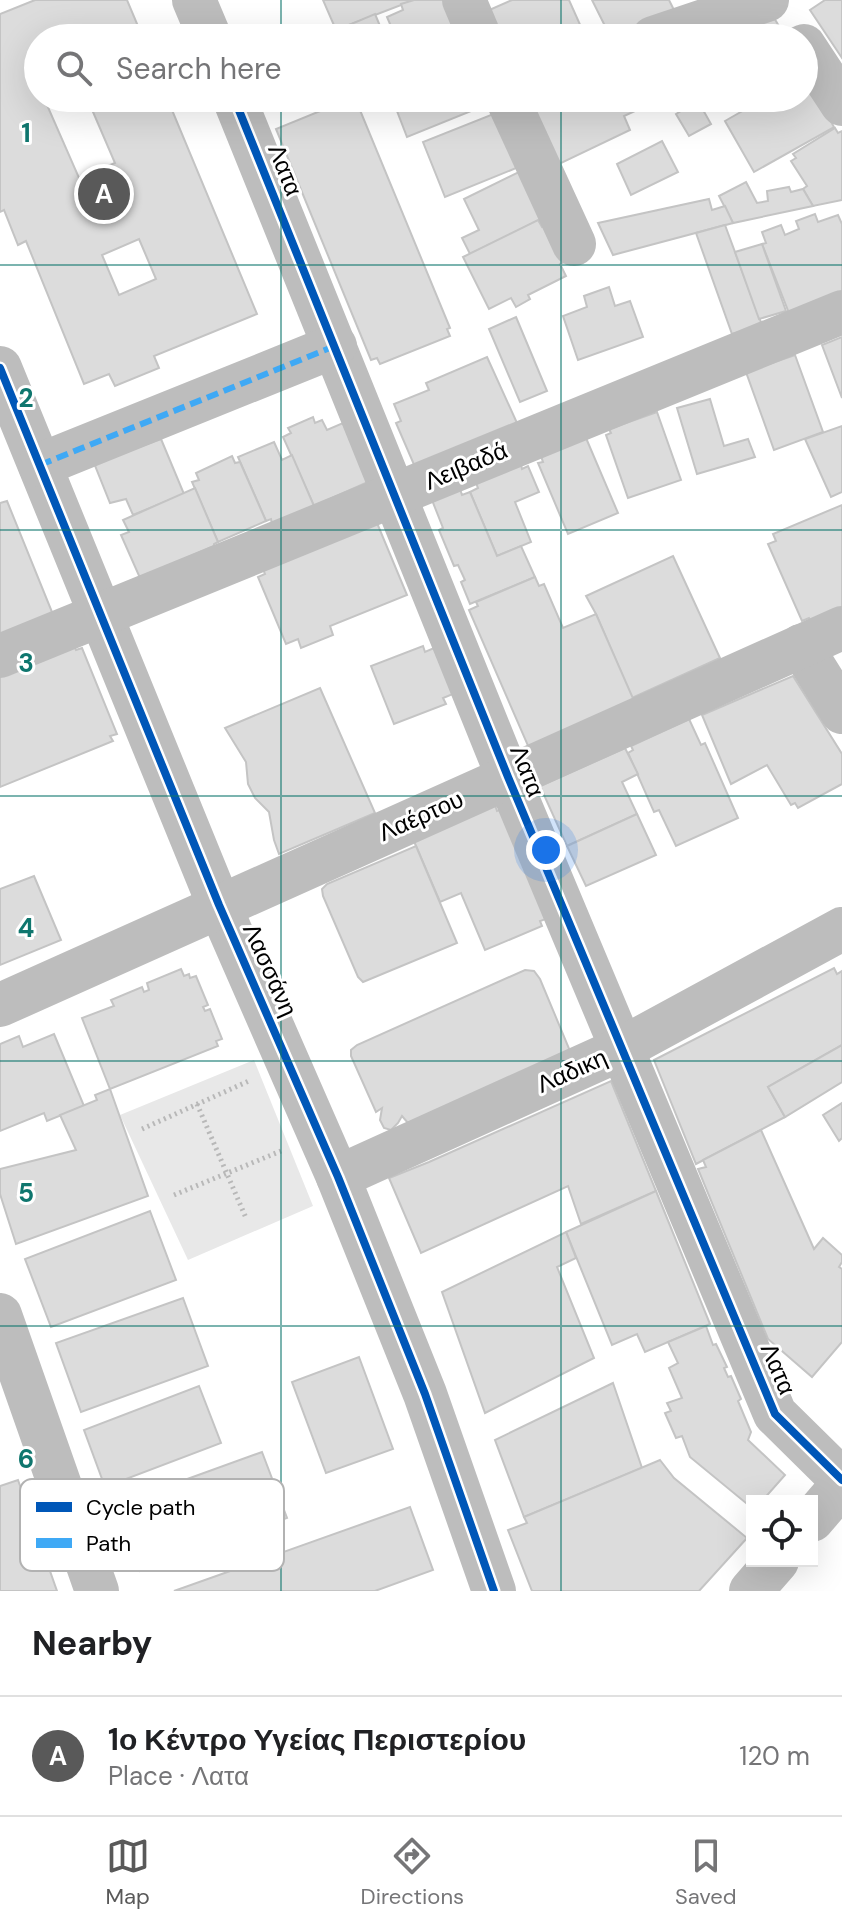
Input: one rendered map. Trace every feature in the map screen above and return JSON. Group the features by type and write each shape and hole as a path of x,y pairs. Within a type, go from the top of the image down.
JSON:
{"street":[{"path":"194,0 204,24"},
{"path":"464,0 474,24"},
{"path":"695,24 767,0"},
{"path":"774,0 790,24"},
{"path":"818,67 842,104"},
{"name":"Λατα","path":"240,112 508,777 775,1414 842,1482"},
{"path":"513,112 574,244"},
{"name":"Λειβαδά","path":"0,656 842,312"},
{"path":"40,465 335,346"},
{"name":"Λασσάνη","path":"0,368 219,905 338,1177 425,1394 494,1591"},
{"name":"Λαέρτου","path":"0,1005 842,628"},
{"path":"801,646 842,712"},
{"name":"Λαδικη","path":"338,1177 621,1049 842,929"},
{"path":"0,1315 58,1479"},
{"path":"818,1512 842,1482"},
{"path":"751,1591 772,1567"},
{"path":"90,1571 97,1591"}],"path":[{"path":"142,1129 289,1064"},
{"path":"197,1104 246,1218"},
{"path":"174,1195 281,1151"}],"shaded area":[{"path":"254,1060 313,1206 188,1260 120,1115"}],"building":[{"path":"35,0 127,0 137,24 24,24 24,112 50,112 79,178 115,163 93,112 173,112 257,314 154,356 159,368 115,386 109,374 84,384 26,241 18,245 4,210 0,212 0,14","holes":["139,239 156,279 119,295 102,255"]},
{"path":"323,0 414,0 352,24 333,24"},
{"path":"414,0 444,0 455,24 390,24 387,17 403,10 401,4"},
{"path":"512,0 569,0 580,24 493,24 487,11"},
{"path":"592,0 669,0 674,10 669,19 654,24 604,24"},
{"path":"825,0 842,0 842,58 810,10"},
{"path":"770,11 778,24 734,24"},
{"path":"375,14 379,24 351,24"},
{"path":"818,98 834,127 754,172 725,121 741,112 818,112"},
{"path":"318,112 361,112 450,328 447,329 450,336 380,364 377,358 371,360 276,129"},
{"path":"397,112 469,112 407,137"},
{"path":"535,112 633,112 624,116 630,130 557,165"},
{"path":"704,112 711,124 689,136 676,114"},
{"path":"496,113 521,166 445,197 423,142"},
{"path":"835,128 838,133 842,131 842,200 813,206 803,189 807,186 791,161 796,158 793,154"},
{"path":"662,141 678,172 631,195 617,164"},
{"path":"525,169 548,216 470,254 462,238 479,230 464,199"},
{"path":"746,182 757,203 768,201 767,191 789,187 791,192 803,189 813,206 733,223 719,196"},
{"path":"709,199 712,210 725,206 733,223 613,255 598,223"},
{"path":"815,214 818,222 838,215 842,224 842,294 789,313 762,244 766,243 762,232 781,225 785,235 799,229 796,221"},
{"path":"538,220 542,227 548,224 566,261 560,264 566,276 528,295 530,299 516,307 511,298 489,309 463,257"},
{"path":"725,225 762,325 732,334 696,233"},
{"path":"762,244 786,311 759,319 735,252"},
{"path":"609,287 615,306 630,301 643,337 578,360 563,316 587,307 584,296"},
{"path":"516,317 547,391 520,402 489,329"},
{"path":"842,337 842,398 822,345"},
{"path":"795,355 823,432 774,450 746,372"},
{"path":"487,357 517,423 415,467 396,423 401,421 394,404 429,390 426,383"},
{"path":"710,399 724,446 748,439 755,457 697,474 677,408"},
{"path":"657,412 681,480 628,498 606,435 611,433 609,429"},
{"path":"313,417 315,423 322,420 327,430 343,423 368,482 314,506 283,437 291,433 288,428"},
{"path":"842,426 842,492 831,497 805,439"},
{"path":"586,438 618,513 568,534 538,463 543,462 541,456"},
{"path":"161,439 184,494 133,515 126,499 110,503 94,463"},
{"path":"274,442 282,460 292,455 314,506 272,524 271,519 266,521 238,457"},
{"path":"232,456 235,463 240,462 266,521 218,542 192,482 199,480 196,473"},
{"path":"521,465 522,469 528,466 539,492 515,502 531,542 497,556 470,492 478,488 476,483"},
{"path":"195,488 218,542 140,578 121,535 129,532 123,520"},
{"path":"460,489 462,495 470,492 497,556 521,546 535,577 470,604 461,582 465,580 458,565 454,566 439,530 443,528 432,500"},
{"path":"7,501 54,617 0,638 0,503"},
{"path":"842,505 842,610 812,623 809,618 802,621 768,544 776,541 773,534"},
{"path":"377,523 407,595 330,626 333,635 301,648 298,639 286,644 258,577 265,574 263,569"},
{"path":"673,556 720,658 632,698 586,596"},
{"path":"535,577 539,586 544,584 563,628 596,614 635,703 529,748 469,610 478,606 476,602"},
{"path":"73,644 76,650 82,648 117,734 110,736 113,741 0,787 0,674"},
{"path":"423,646 425,652 434,648 453,694 443,698 446,704 394,724 371,666"},
{"path":"793,676 842,754 842,784 798,808 795,803 791,805 767,765 731,784 702,715"},
{"path":"320,688 375,813 279,854 269,812 255,798 248,784 246,762 225,728"},
{"path":"689,719 701,745 705,743 738,818 676,846 659,810 654,812 628,753 633,750 631,746"},
{"path":"625,748 638,774 622,782 637,814 567,846 540,786"},
{"path":"495,805 497,811 502,809 546,919 540,921 542,926 485,950 461,893 440,902 413,839"},
{"path":"637,814 656,855 586,886 567,846"},
{"path":"416,846 457,943 363,982 358,977 322,889 327,884"},
{"path":"34,876 61,940 0,965 0,889"},
{"path":"834,968 837,974 842,971 842,1045 768,1087 785,1117 696,1164 654,1060"},
{"path":"181,969 184,976 196,976 208,1005 203,1007 205,1011 210,1009 222,1039 216,1041 218,1046 110,1089 82,1018 114,1006 111,1000 142,987 144,992 149,990 147,983"},
{"path":"525,970 534,971 540,979 570,1051 408,1123 402,1116 391,1130 384,1128 380,1120 382,1108 376,1112 351,1050"},
{"path":"54,1034 84,1106 47,1121 44,1113 0,1131 0,1044 19,1036 23,1047"},
{"path":"842,1045 842,1082 785,1117 768,1087"},
{"path":"611,1081 656,1191 581,1224 568,1186 421,1253 389,1178"},
{"path":"110,1089 148,1196 16,1244 0,1194 0,1169 76,1150 60,1115 97,1100 95,1095"},
{"path":"842,1103 842,1138 839,1141 823,1115"},
{"path":"761,1130 814,1249 823,1238 842,1255 839,1267 842,1269 842,1342 812,1377 768,1339 698,1169 706,1167 703,1160"},
{"path":"656,1191 710,1324 645,1352 637,1334 612,1345 566,1232"},
{"path":"150,1211 176,1280 51,1327 25,1259"},
{"path":"566,1232 576,1258 557,1267 594,1358 485,1413 442,1292"},
{"path":"183,1298 208,1366 81,1412 56,1343"},
{"path":"706,1326 741,1399 738,1401 751,1432 748,1440 785,1475 767,1495 746,1495 746,1503 690,1457 682,1436 676,1438 665,1413 671,1411 667,1403 682,1398 669,1368 678,1363 668,1342"},
{"path":"359,1357 393,1449 326,1473 292,1382"},
{"path":"613,1383 642,1468 524,1517 495,1440"},
{"path":"199,1386 221,1443 126,1479 102,1479 84,1430"},
{"path":"262,1452 272,1479 187,1479"},
{"path":"660,1460 674,1478 746,1539 699,1591 532,1591 508,1530 527,1523 524,1517"},
{"path":"18,1480 20,1486 20,1571 50,1571 57,1591 0,1591 0,1486"},
{"path":"410,1507 433,1570 375,1591 174,1591 230,1571 284,1571 284,1552"}],"marked path":[{"path":"40,465 335,346"}],"cycle path":[{"path":"240,112 508,777 775,1414 842,1480"},
{"path":"0,368 219,905 338,1177 425,1394 494,1591"}],"place":[{"name":"1ο Κέντρο Υγείας Περιστερίου","path":"104,194"}]}
